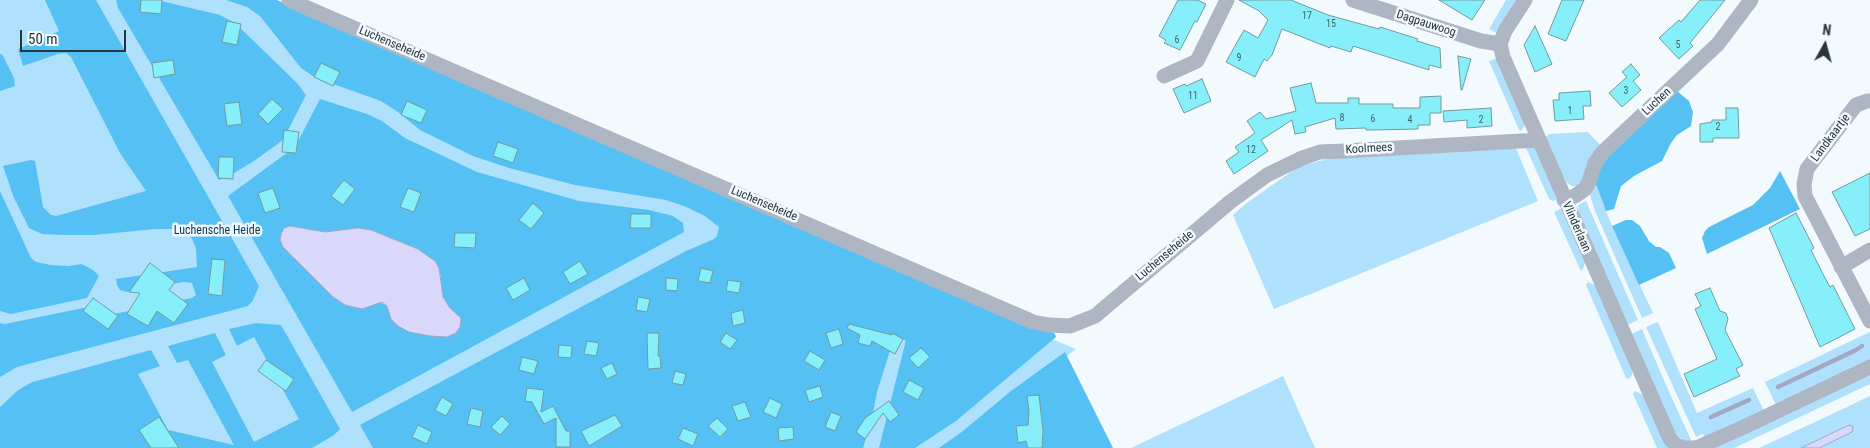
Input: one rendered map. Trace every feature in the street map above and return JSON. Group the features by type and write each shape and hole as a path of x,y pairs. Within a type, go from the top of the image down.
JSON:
{"street":[{"name":"Luchenseheide","path":"289,0 1033,322 1070,326 1095,316 1216,213"},
{"path":"1164,76 1197,61 1227,0"},
{"name":"Dagpauwoog","path":"1353,0 1481,41 1500,44"},
{"path":"1500,44 1505,31 1525,0"},
{"name":"Luchen","path":"1564,200 1575,196 1585,189 1595,163 1603,152 1718,44 1751,0"},
{"name":"Vlinderlaan","path":"1500,44 1503,57 1564,200 1670,439 1676,445 1696,448 1870,367"},
{"name":"Landkaartje","path":"1870,101 1856,105 1808,169 1804,184 1805,196 1870,322"},
{"name":"Koolmees","path":"1216,213 1267,175 1302,158 1320,152 1539,140"},
{"path":"1841,266 1870,250"}],"green space":[{"name":"Luchensche Heide","path":"0,0 237,0 1076,349 962,440 968,448 0,448"},
{"path":"45,0 96,0 259,286 248,306 17,367 0,377 0,323 5,324 93,306 109,315 192,298 196,295 192,283 184,282 127,292 120,290 116,279 197,267 196,248 187,232 177,229 155,229 94,235 62,235 42,234 29,228 14,198 3,166 31,160 35,161 43,207 51,215 56,216 146,191 120,153 71,57 66,53 58,54 23,66 18,49 59,31"},
{"path":"116,0 157,0 220,15 235,23 297,83 306,95 283,140 254,161 226,178 219,180 118,8"},
{"path":"226,0 277,0 599,142 728,193 1050,331 1056,337 956,421 915,448 879,448 906,340 893,341 877,392 872,419 863,448 373,448 360,425 686,251 714,239 717,236 719,227 705,216 666,200 575,185 509,168 473,156 420,130 381,101 316,78 301,68 260,16 247,7"},
{"path":"1506,0 1518,0 1497,33 1489,29"},
{"path":"0,54 2,54 14,78 15,86 0,91"},
{"path":"1498,58 1525,125 1521,131 1489,61"},
{"path":"1677,91 1689,101 1693,112 1691,126 1677,135 1662,161 1634,176 1621,186 1614,209 1606,211 1595,182 1599,165"},
{"path":"320,99 367,114 382,121 405,138 477,172 579,201 649,210 673,216 683,223 684,232 352,412 228,196 295,147","holes":["290,226 325,232 358,228 371,230 394,239 441,275 443,297 460,318 460,327 419,333 409,332 391,319 387,306 379,302 370,306 309,271 291,256 280,240 284,229"]},
{"path":"1588,132 1602,147 1584,181 1578,186 1572,186 1563,177 1546,137 1549,134"},
{"path":"1515,146 1538,201 1274,309 1233,215 1248,202 1301,165 1329,159"},
{"path":"1533,146 1536,148 1559,198 1553,201 1549,199 1526,148"},
{"path":"1780,171 1800,209 1707,254 1702,238 1705,231 1709,227 1753,205 1770,188"},
{"path":"1595,183 1612,226 1653,313 1642,318 1595,211 1589,192"},
{"path":"0,191 31,258 36,262 51,265 68,266 82,264 99,276 87,298 11,314 0,311"},
{"path":"1586,201 1638,320 1627,325 1579,213 1578,205"},
{"path":"1563,208 1585,261 1581,271 1554,212"},
{"path":"1626,220 1632,220 1640,226 1649,241 1656,247 1660,247 1669,253 1676,268 1639,285 1612,226"},
{"path":"1588,282 1596,286 1632,368 1632,375 1629,379 1626,378 1586,285"},
{"path":"1658,322 1697,413 1753,388 1764,411 1705,438 1703,434 1696,437 1646,327"},
{"path":"256,323 281,325 340,429 334,435 312,448 0,448 0,407 17,391 32,382 151,350 160,366 138,374 168,430 234,445 188,360 177,363 168,346 215,333 226,355 212,362 254,442 299,419 254,337 237,346 229,329"},
{"path":"1642,329 1692,442 1685,441 1676,435 1631,334"},
{"path":"1870,332 1870,361 1776,405 1765,382"},
{"path":"1065,352 1113,448 939,448 963,431 1011,391"},
{"path":"1870,375 1870,384 1734,448 1714,448"},
{"path":"1283,376 1315,448 1131,448"},
{"path":"1635,391 1643,395 1668,448 1657,448 1633,394"},
{"path":"1870,396 1870,448 1759,448 1845,408"}],"shaded area":[{"path":"290,226 325,232 358,228 371,230 418,249 435,261 439,268 443,297 450,308 461,318 460,327 456,333 447,337 409,332 398,326 391,319 387,306 382,302 362,309 345,305 333,297 283,247 280,240 281,234 284,228"},
{"path":"1849,425 1853,427 1852,432 1819,448 1801,448"}],"building":[{"path":"141,0 162,0 161,14 140,12"},
{"path":"1178,0 1197,0 1206,4 1180,50 1164,43 1166,40 1159,36"},
{"path":"1239,0 1291,0 1328,15 1379,29 1380,27 1418,39 1417,41 1440,48 1441,68 1429,65 1429,70 1353,46 1351,52 1331,46 1330,48 1282,29 1272,55 1267,61 1264,59 1255,77 1226,62 1244,30 1258,38 1268,20 1259,11"},
{"path":"1439,0 1485,0 1472,20"},
{"path":"1562,0 1584,0 1566,41 1548,34"},
{"path":"1700,0 1725,0 1690,43 1693,46 1679,59 1659,38 1679,20 1681,22"},
{"path":"227,21 241,24 237,45 222,42"},
{"path":"1535,26 1552,64 1535,72 1524,45"},
{"path":"1458,56 1471,59 1462,90 1461,90"},
{"path":"173,60 175,74 154,78 152,63"},
{"path":"321,63 340,72 333,86 314,77"},
{"path":"1631,64 1640,75 1633,81 1641,90 1622,107 1609,93 1627,77 1622,72"},
{"path":"1202,79 1211,101 1184,113 1173,89"},
{"path":"1311,83 1316,103 1348,103 1348,98 1359,98 1359,104 1393,104 1393,108 1420,108 1420,97 1441,96 1441,113 1430,113 1430,125 1418,125 1418,129 1336,129 1335,118 1305,127 1306,132 1295,134 1292,120 1261,140 1268,151 1234,174 1226,161 1239,152 1235,147 1255,133 1247,121 1260,112 1266,119 1296,111 1290,88"},
{"path":"1590,91 1591,106 1583,106 1584,119 1555,121 1553,100 1559,100 1559,93"},
{"path":"272,99 283,109 268,124 258,114"},
{"path":"407,101 427,110 421,123 401,115"},
{"path":"239,102 242,124 227,126 224,104"},
{"path":"1491,108 1492,126 1467,128 1467,120 1444,122 1443,111"},
{"path":"1726,108 1738,108 1739,138 1713,138 1713,142 1700,142 1700,124 1712,122 1712,120 1726,120"},
{"path":"284,130 299,132 296,153 282,152"},
{"path":"498,142 518,149 513,163 493,156"},
{"path":"219,157 234,157 233,179 218,178"},
{"path":"1870,173 1870,229 1855,236 1832,192"},
{"path":"344,180 355,189 343,205 331,196"},
{"path":"273,188 280,208 265,213 258,193"},
{"path":"408,188 421,193 414,212 400,207"},
{"path":"533,203 544,213 531,229 519,220"},
{"path":"1796,213 1814,248 1811,250 1824,276 1830,287 1833,285 1855,329 1820,347 1769,228"},
{"path":"631,214 651,214 651,228 630,228"},
{"path":"455,233 476,233 475,248 454,247"},
{"path":"212,259 225,260 222,296 208,294"},
{"path":"580,261 588,274 570,284 563,272"},
{"path":"150,263 175,282 169,290 188,304 174,323 157,311 148,326 127,314 140,293 129,292"},
{"path":"701,268 713,271 710,283 698,281"},
{"path":"524,278 530,290 513,300 506,288"},
{"path":"666,278 678,279 677,291 666,290"},
{"path":"728,280 741,282 739,293 726,291"},
{"path":"1710,288 1720,311 1726,313 1728,319 1725,330 1743,365 1736,369 1740,376 1694,397 1684,374 1717,359 1695,309 1701,306 1695,294"},
{"path":"638,297 650,299 647,312 636,310"},
{"path":"93,298 118,316 108,329 83,311"},
{"path":"743,310 745,323 733,326 731,313"},
{"path":"849,324 892,335 892,333 903,339 895,354 872,341 870,346 858,343 860,335 847,328"},
{"path":"839,329 843,344 831,348 826,333"},
{"path":"647,333 659,333 658,356 660,356 661,368 648,369"},
{"path":"726,333 737,340 730,349 720,342"},
{"path":"587,341 599,343 596,356 584,354"},
{"path":"559,345 572,346 571,358 558,357"},
{"path":"921,348 930,357 918,368 909,358"},
{"path":"810,351 825,360 819,370 804,361"},
{"path":"522,357 538,361 534,374 519,370"},
{"path":"266,360 294,379 286,391 258,371"},
{"path":"612,363 617,374 607,379 601,368"},
{"path":"675,371 686,374 683,385 672,383"},
{"path":"909,380 924,388 918,400 903,392"},
{"path":"820,386 823,397 809,402 805,390"},
{"path":"527,388 544,390 541,412 553,406 566,431 570,431 570,447 556,447 556,418 544,424 532,402 525,401"},
{"path":"1039,395 1043,431 1042,448 1028,448 1026,441 1018,443 1016,426 1028,425 1027,396"},
{"path":"442,397 453,404 446,416 435,410"},
{"path":"770,398 782,404 776,418 763,412"},
{"path":"889,401 899,415 890,422 883,413 865,439 856,432 865,418"},
{"path":"745,402 751,417 738,421 732,406"},
{"path":"471,408 483,411 480,427 467,424"},
{"path":"831,412 841,416 835,431 825,427"},
{"path":"615,415 622,426 589,446 581,431"},
{"path":"502,416 510,424 500,435 491,427"},
{"path":"159,417 179,448 151,448 139,430"},
{"path":"717,418 728,429 720,437 708,426"},
{"path":"418,425 432,432 427,444 412,437"},
{"path":"793,427 794,439 779,441 778,428"},
{"path":"683,428 698,434 693,446 678,439"}],"waterway":[{"path":"1778,387 1862,346"},
{"path":"1711,417 1749,400"}]}
